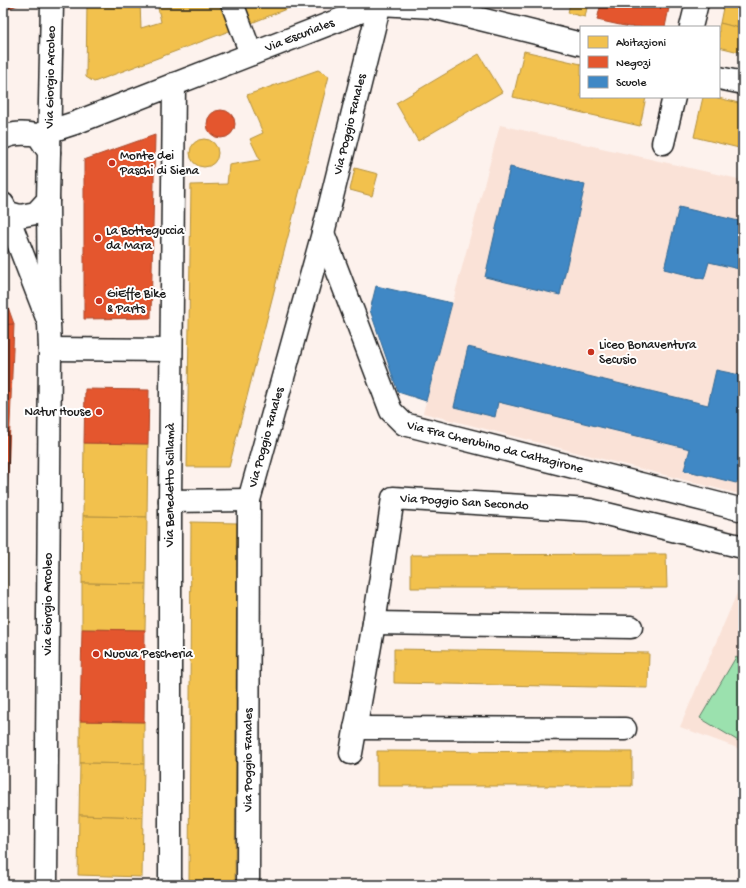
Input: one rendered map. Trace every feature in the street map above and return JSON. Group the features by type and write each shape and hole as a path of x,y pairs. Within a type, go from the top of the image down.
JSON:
{"street":[{"name":"Via Giorgio Arcoleo","path":"46,885 50,348 42,207 52,3"},
{"path":"232,3 251,54"},
{"name":"Via Escuriales","path":"45,139 75,123 380,3 432,7 580,44"},
{"name":"Via Poggio Fanales","path":"248,885 249,500 322,233 380,3"},
{"path":"691,26 697,3"},
{"path":"720,78 743,83"},
{"name":"Via Benedetto Scillamà","path":"170,885 170,501 174,84"},
{"path":"663,143 674,98"},
{"path":"3,138 8,135 24,132 45,139"},
{"path":"6,218 42,207"},
{"name":"Via Giorgio Arcoleo","path":"6,218 49,323"},
{"name":"Via Fra Cherubino da Caltagirone","path":"322,233 391,411 404,424 743,510"},
{"path":"50,348 171,350"},
{"name":"Via Poggio San Secondo","path":"351,753 374,623 393,498 590,510 743,546"},
{"path":"170,501 249,500"},
{"path":"374,623 631,627"},
{"path":"355,728 625,729"}],"shaded area":[{"name":"Liceo Bonaventura Secusio","path":"500,125 743,180 743,495 423,413"},
{"path":"743,579 743,750 680,727"}],"green space":[{"path":"736,657 743,661 743,737 740,742 700,718"}],"building: Abitazioni":[{"path":"87,3 140,3 141,28 161,22 157,3 223,3 232,30 94,82 86,77"},
{"path":"242,3 301,3 249,24"},
{"path":"570,3 588,3 585,17 568,13"},
{"path":"724,3 743,5 743,29 720,23"},
{"path":"720,23 743,29 743,53 720,47"},
{"path":"524,51 580,64 580,98 646,98 640,126 513,97"},
{"path":"479,54 502,92 418,141 396,103"},
{"path":"318,70 329,76 229,467 187,467 191,185 227,184 229,165 260,160 250,139 263,133 247,95"},
{"path":"703,98 718,98 743,104 743,149 694,137"},
{"path":"204,139 214,143 218,153 214,163 204,167 194,163 190,153 194,143"},
{"path":"355,168 378,174 372,196 350,190"},
{"path":"84,443 148,444 147,517 83,516"},
{"path":"3,499 7,499 7,685 3,684"},
{"path":"83,516 147,517 146,584 82,583"},
{"path":"191,522 237,523 235,881 189,880"},
{"path":"666,554 667,588 411,588 411,555"},
{"path":"82,583 146,584 145,630 82,629"},
{"path":"394,649 649,653 648,688 394,683"},
{"path":"80,721 144,722 144,764 80,763"},
{"path":"377,751 632,752 632,786 377,786"},
{"path":"80,763 144,764 143,817 79,815"},
{"path":"79,815 143,817 142,877 78,875"}],"building: Negozi":[{"path":"3,3 22,3 3,11"},
{"path":"601,3 670,3 665,26 624,26 597,20"},
{"path":"221,110 231,114 235,124 231,134 221,138 211,134 207,124 211,114"},
{"path":"155,135 151,318 84,319 84,160"},
{"path":"3,294 9,310 14,324 3,325"},
{"path":"14,324 7,499 3,499 3,325"},
{"path":"85,389 149,390 148,444 84,443"},
{"path":"82,629 145,630 144,722 80,721"}],"building: Scuole":[{"path":"510,167 585,185 560,295 485,277"},
{"path":"679,207 743,222 743,270 709,262 704,279 664,269"},
{"path":"376,286 452,303 426,401 398,392 370,310"},
{"path":"468,347 708,405 716,370 740,375 743,362 743,478 736,483 684,470 690,449 498,402 495,417 454,407"}],"place":[{"name":"Monte dei Paschi di Siena","path":"112,163"},
{"name":"La Botteguccia da Mara","path":"98,238"},
{"name":"GiEffe Bike & Parts","path":"99,301"},
{"name":"Liceo Bonaventura Secusio","path":"591,352"},
{"name":"Natur House","path":"99,412"},
{"name":"Nuova Pescheria","path":"96,654"}]}
